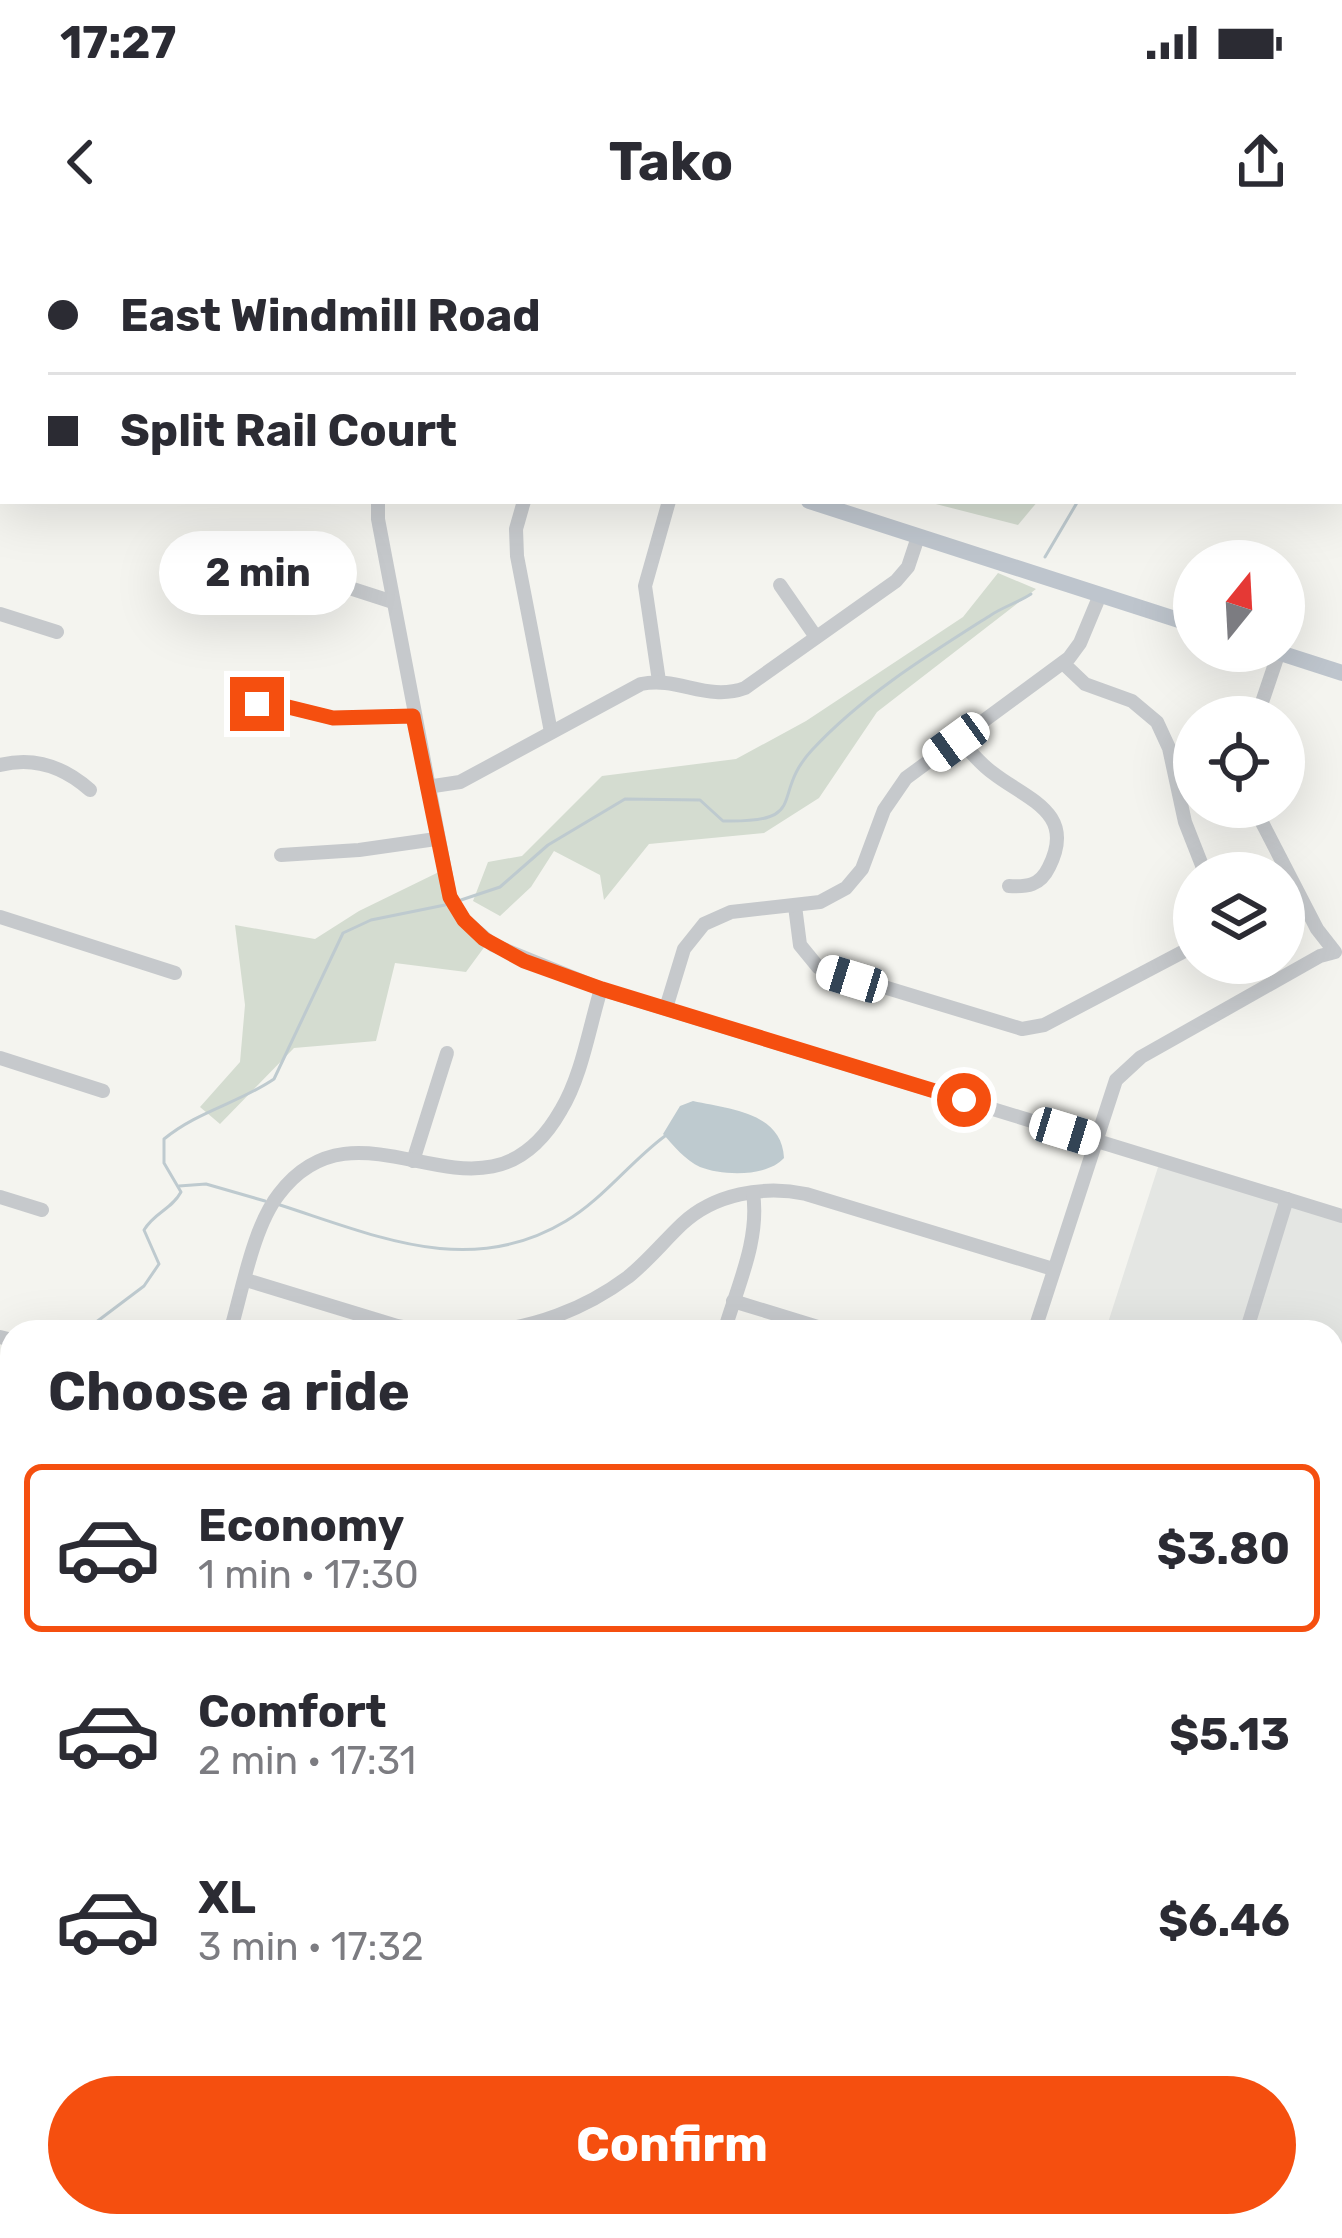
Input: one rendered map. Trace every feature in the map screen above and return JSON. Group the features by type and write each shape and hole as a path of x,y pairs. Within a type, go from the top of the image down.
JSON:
{"main road":[{"path":"818,504 1173,618"},
{"path":"1305,661 1342,673"}],"street":[{"path":"378,504 413,716 450,897 464,920 488,941 524,961 602,989 1342,1216"},
{"path":"523,504 516,530 517,556 551,732"},
{"path":"659,681 645,586 668,504"},
{"path":"427,787 460,782 635,686 659,681 706,694 745,688 905,573 918,536"},
{"path":"229,549 393,602"},
{"path":"780,585 816,637"},
{"path":"666,1008 685,949 704,924 731,912 826,900 854,881 896,789 1063,663 1080,643 1100,595"},
{"path":"0,614 57,632"},
{"path":"1063,663 1085,684 1132,701 1157,722 1169,748 1179,803 1197,852"},
{"path":"257,704 333,718 413,716"},
{"path":"959,739 994,775 1039,802 1052,818 1054,852 1044,876 1026,886 1009,886"},
{"path":"0,765 25,761 52,766 90,790"},
{"path":"1038,1320 1116,1080 1141,1057 1335,952 1317,929 1265,828"},
{"path":"280,856 436,839"},
{"path":"795,906 800,945 818,967 1022,1029 1044,1025 1173,957"},
{"path":"0,917 175,973"},
{"path":"234,1320 266,1217 298,1174 321,1160 376,1151 440,1169 471,1170 509,1160 537,1141 568,1096 602,989"},
{"path":"413,1161 447,1053"},
{"path":"0,1058 103,1091"},
{"path":"558,1320 622,1282 694,1214 722,1199 779,1190 806,1194 1053,1269"},
{"path":"727,1320 751,1243 752,1193"},
{"path":"0,1197 42,1210"},
{"path":"1250,1320 1287,1199"},
{"path":"246,1280 377,1320"},
{"path":"733,1301 796,1320"}],"shaded area":[{"path":"936,504 1036,504 1018,525"},
{"path":"998,573 1036,589 877,712 819,798 764,833 649,844 604,900 600,875 554,851 531,887 500,916 473,901 488,862 522,856 602,776 736,759 806,721 963,617"},
{"path":"443,870 450,896 488,942 466,972 395,963 376,1041 294,1048 220,1124 200,1107 240,1062 245,1005 235,925 315,939 359,911"},
{"path":"693,1101 737,1110 764,1122 781,1143 784,1158 767,1169 744,1173 695,1164 663,1134 680,1106"},
{"path":"1160,1161 1342,1220 1342,1320 1109,1320"}],"waterway":[{"path":"1045,557 1076,504"},
{"path":"461,900 500,887 548,845 625,799 700,800 723,821 779,812 799,766 853,711 944,645 1031,594"},
{"path":"99,1320 144,1286 159,1264 144,1230 181,1192 164,1163 164,1139 274,1079 343,933 371,920 445,905"},
{"path":"280,1205 423,1246 494,1247 530,1238 566,1221 665,1136"},
{"path":"179,1186 206,1184 265,1201"}],"route":[{"path":"257,704 333,718 413,716 450,897 464,920 504,952 602,989 964,1100"}]}
